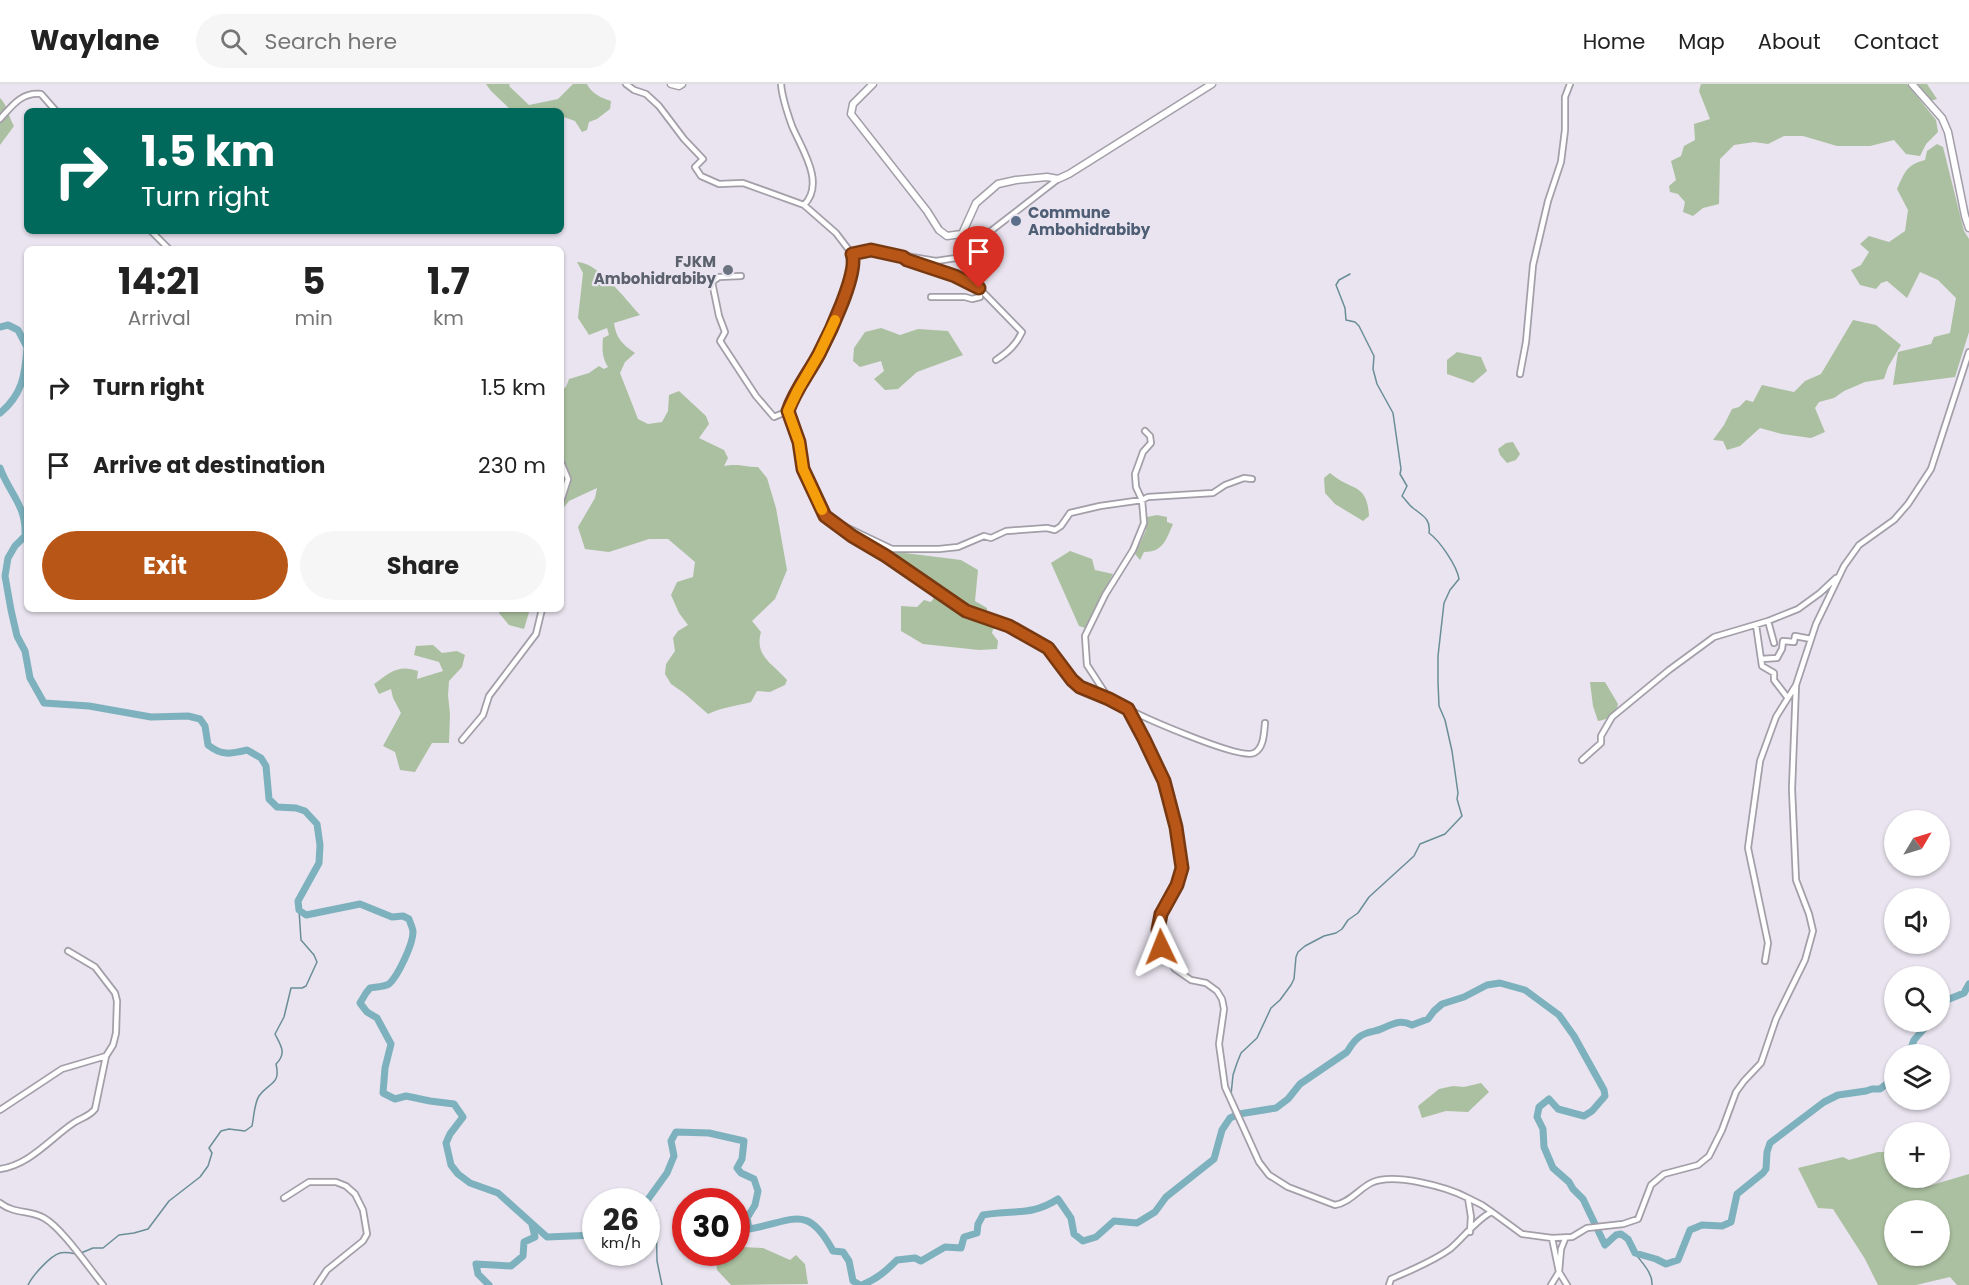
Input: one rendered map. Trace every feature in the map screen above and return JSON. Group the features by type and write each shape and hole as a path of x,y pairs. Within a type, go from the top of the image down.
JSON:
{"main road":[{"path":"671,84 679,86 682,84"},
{"path":"873,84 853,104 851,114 921,203 939,230 947,236 962,234 976,203 999,184 1047,177 1058,179 1115,146 1212,84"},
{"path":"1912,84 1942,118 1948,132 1969,228"}],"street":[{"path":"626,84 646,94 660,106 684,140 703,159 695,167 701,176 719,184 743,183 804,205 836,233 852,254 855,261 842,303 819,354 788,411 799,442 803,469 825,516 892,549 939,549 958,547 984,536 991,538 1006,531 1047,528 1055,530 1071,513 1100,506 1162,495 1213,493 1225,485 1244,478 1252,479"},
{"path":"782,84 782,93 792,127 805,153 812,175 811,195 804,205"},
{"path":"1520,374 1526,342 1533,265 1548,201 1561,162 1565,130 1565,97 1570,84"},
{"path":"0,119 21,97 33,93 41,94 53,108"},
{"path":"852,254 871,250 936,261 956,258 1058,179"},
{"path":"154,234 166,246"},
{"path":"903,257 955,276 979,288 1023,332 1018,342 996,360"},
{"path":"741,276 719,277 712,282 725,332 720,341 756,396 774,417 788,411"},
{"path":"931,297 980,297 979,288"},
{"path":"1128,709 1164,781 1176,827 1182,868 1177,885 1161,914 1158,930 1161,947 1175,969 1191,980 1206,982 1217,991 1222,999 1224,1009 1219,1044 1225,1087 1259,1162 1269,1175 1288,1187 1335,1205 1341,1204 1372,1182 1391,1179 1447,1189 1482,1205 1522,1234 1552,1238 1565,1239 1587,1228 1638,1220 1651,1185 1664,1174 1698,1165 1706,1159 1722,1130 1736,1092 1761,1063 1776,1019 1809,949 1813,931 1796,880 1792,789 1796,685 1811,639 1838,576 1859,545 1894,520 1908,504 1931,469 1969,351"},
{"path":"1109,699 1087,665 1085,636 1105,596 1133,549 1144,523 1142,500 1135,474 1143,452 1151,443 1150,436 1145,431"},
{"path":"564,469 568,479 564,492"},
{"path":"834,521 852,536 886,556 966,611 1009,626 1048,648 1080,687 1198,740 1246,754 1254,753 1261,746 1265,723"},
{"path":"1582,760 1601,743 1601,736 1612,717 1669,670 1698,651 1714,637 1768,621 1798,609 1838,576"},
{"path":"462,740 483,716 489,696 536,634 541,612"},
{"path":"1768,621 1774,643"},
{"path":"1756,625 1762,666 1774,673 1774,680 1787,698"},
{"path":"1761,659 1777,658 1784,641 1794,642 1795,636 1811,639"},
{"path":"1765,961 1768,943 1748,848 1760,761 1776,717 1796,685"},
{"path":"0,1169 20,1163 76,1121 90,1115 95,1109 106,1056 113,1045 116,1033 117,1000 115,993 95,967 68,951"},
{"path":"0,1110 62,1069 106,1056"},
{"path":"284,1198 309,1182 336,1182 356,1194 363,1210 367,1234 363,1241 327,1270 317,1285"},
{"path":"1468,1198 1471,1217 1470,1232"},
{"path":"0,1203 7,1208 43,1217 60,1231 103,1285"},
{"path":"1389,1285 1391,1279 1436,1257 1470,1232 1484,1215 1492,1212"},
{"path":"1552,1238 1559,1272 1567,1285"},
{"path":"1551,1285 1559,1272 1561,1249 1565,1239"}],"green space":[{"path":"486,84 510,84 509,86 529,105 558,99 573,84 587,84 597,95 611,101 610,109 589,122 587,130 582,132 575,121 564,117 564,108 509,108"},
{"path":"1701,84 1907,84 1936,120 1938,132 1926,144 1920,156 1906,154 1894,140 1870,146 1837,146 1803,136 1784,136 1768,144 1754,142 1734,145 1720,159 1719,204 1703,208 1693,216 1683,212 1685,202 1678,194 1670,192 1669,186 1676,180 1671,161 1681,156 1684,146 1695,140 1694,124 1710,119 1699,91"},
{"path":"1916,84 1927,84 1937,99 1930,101"},
{"path":"0,98 14,126 0,145"},
{"path":"1937,144 1943,147 1964,231 1969,239 1969,332 1955,377 1893,385 1898,352 1931,344 1934,337 1950,333 1956,298 1938,280 1920,272 1907,298 1887,281 1881,283 1876,289 1860,285 1851,270 1861,265 1869,252 1860,244 1869,236 1889,242 1905,231 1908,210 1897,189 1907,170 1914,164 1925,160 1927,151"},
{"path":"577,262 594,268 640,315 614,323 620,340 635,353 625,362 620,373 638,419 648,424 662,422 668,411 669,395 679,391 706,416 709,424 699,438 724,450 728,458 724,466 758,467 767,478 776,508 787,570 775,599 752,621 761,632 762,654 787,680 785,685 770,692 757,691 751,702 708,714 671,684 665,674 666,664 675,651 673,638 678,631 688,625 679,613 671,595 677,582 693,577 695,562 668,539 649,539 609,552 585,549 578,527 595,498 597,488 569,501 564,507 564,388 569,379 589,373 599,366 604,369 608,367 603,349 603,338 609,335 607,328 589,335 578,318 583,273"},
{"path":"1853,320 1876,325 1901,345 1884,379 1865,382 1834,398 1819,402 1815,408 1825,432 1811,438 1760,428 1740,446 1727,450 1723,441 1713,440 1732,409 1739,407 1746,400 1753,402 1762,385 1794,392 1805,381 1821,374"},
{"path":"881,328 900,335 918,329 948,331 963,355 917,372 898,389 885,390 874,379 884,371 881,361 860,367 853,361 854,348 865,332"},
{"path":"1457,352 1481,357 1487,371 1473,383 1447,374 1447,360"},
{"path":"1513,442 1520,454 1516,460 1507,463 1498,449 1506,443"},
{"path":"1330,473 1362,492 1368,505 1369,516 1363,521 1335,504 1325,493 1324,478"},
{"path":"1157,515 1167,517 1167,522 1173,524 1163,544 1156,550 1144,552 1140,560 1135,554 1146,530 1147,517"},
{"path":"1070,551 1092,559 1095,570 1113,574 1085,628 1079,626 1051,563"},
{"path":"897,552 961,560 978,570 975,601 987,608 987,617 1000,628 993,629 992,633 998,641 997,649 979,650 923,644 901,631 901,606 917,607 924,600 931,602 935,596 895,556"},
{"path":"529,612 524,629 509,625 499,613"},
{"path":"433,645 442,653 457,651 465,655 462,667 449,681 449,743 432,743 415,772 400,770 395,752 383,746 401,713 391,689 379,694 374,684 390,673 405,668 418,671 417,679 443,671 439,662 414,655 416,646"},
{"path":"1590,682 1605,682 1618,704 1616,711 1609,718 1598,721 1593,706"},
{"path":"1481,1083 1489,1092 1468,1112 1446,1111 1422,1118 1418,1106 1439,1089"},
{"path":"1884,1152 1884,1188 1950,1188 1950,1180 1969,1174 1969,1285 1957,1285 1950,1277 1916,1285 1878,1285 1865,1259 1833,1209 1818,1208 1798,1168 1843,1157 1849,1160"},
{"path":"750,1247 763,1248 790,1260 796,1255 805,1264 808,1284 731,1285 717,1270 717,1266 750,1266"}],"waterway":[{"path":"1231,1095 1233,1075 1241,1053 1257,1038 1271,1008 1291,985 1298,952 1324,936 1342,929 1348,920 1358,913 1369,897 1414,856 1420,844 1445,834 1462,816 1457,799 1452,751 1445,720 1439,706 1438,682 1438,656 1444,603 1450,590 1459,579 1447,554 1429,533 1427,521 1402,496 1407,486 1400,474 1393,413 1377,384 1373,369 1374,356 1359,326 1355,322 1346,320 1345,308 1336,285 1339,280 1350,274"},
{"path":"0,327 8,325 18,330 24,341"},
{"path":"0,413 18,392 24,371"},
{"path":"0,468 24,520"},
{"path":"24,537 8,558 5,576 17,636 25,651 30,678 44,703 89,706 151,717 188,716 200,719 205,726 208,745 213,749 226,753 247,750 261,758 266,766 269,799 277,807 305,811 317,824 320,845 319,863 298,901 299,910 306,915 360,904 392,917 403,916 409,919 412,927 408,952 393,980 387,985 370,988 360,1003 367,1012 377,1018 391,1044 385,1068 383,1093 395,1099 406,1096 454,1104 463,1117 446,1143 451,1165 458,1174 470,1183 498,1193 547,1237 582,1236"},
{"path":"81,1253 93,1248 103,1248 119,1235 148,1229 169,1201 200,1177 208,1166 212,1153 209,1148 221,1131 229,1129 245,1131 252,1126 257,1099 277,1076 276,1064 282,1053 275,1034 284,1017 291,988 306,986 317,962 301,940 299,910"},
{"path":"862,1285 881,1274 897,1260 915,1258 921,1261 945,1247 961,1248 964,1237 977,1233 978,1224 983,1215 1030,1210 1048,1205 1058,1199 1071,1218 1074,1234 1083,1241 1096,1237 1114,1221 1137,1223 1155,1212 1166,1197 1214,1159 1222,1130 1230,1118 1239,1114 1276,1108 1288,1099 1300,1084 1347,1052 1363,1034 1396,1023 1403,1022 1412,1025 1428,1019 1442,1004 1464,997 1487,985 1500,983 1525,990 1559,1015 1574,1036 1604,1090 1605,1096 1592,1111 1584,1116 1558,1109 1549,1099 1539,1107 1537,1117 1543,1129 1544,1147 1553,1168 1583,1199 1605,1245 1616,1235 1621,1234 1628,1239 1635,1253 1666,1264 1678,1260 1690,1230 1702,1225 1722,1226 1731,1222 1737,1194 1766,1169 1770,1143 1824,1102 1838,1095 1880,1089 1884,1086"},
{"path":"1950,999 1964,993 1969,984"},
{"path":"1913,1044 1921,1032"},
{"path":"656,1188 667,1173 674,1156 671,1141 676,1132 709,1133 744,1141 742,1159 737,1168 741,1173 754,1179 758,1191 755,1205 747,1218 749,1229 788,1220 807,1221 824,1236 833,1251 843,1252 849,1261 853,1281 860,1285"},
{"path":"489,1285 478,1274 476,1264 511,1266 523,1256 524,1242 535,1237 532,1225"},
{"path":"28,1285 51,1258 60,1253 76,1254"},
{"path":"1635,1253 1649,1272 1652,1285"},
{"path":"658,1266 662,1285"}],"slow traffic":[{"path":"822,510 803,469 799,442 788,411 835,320"}],"place":[{"name":"Commune Ambohidrabiby","path":"1016,221"},
{"name":"FJKM Ambohidrabiby","path":"728,270"}],"route":[{"path":"979,288 955,276 903,257 871,250 852,254 855,261 847,291 819,354 788,411 799,442 803,469 825,516 852,536 886,556 966,611 1009,626 1048,648 1080,687 1128,709 1164,781 1176,827 1182,868 1177,885 1161,914 1158,930 1161,947"}]}
